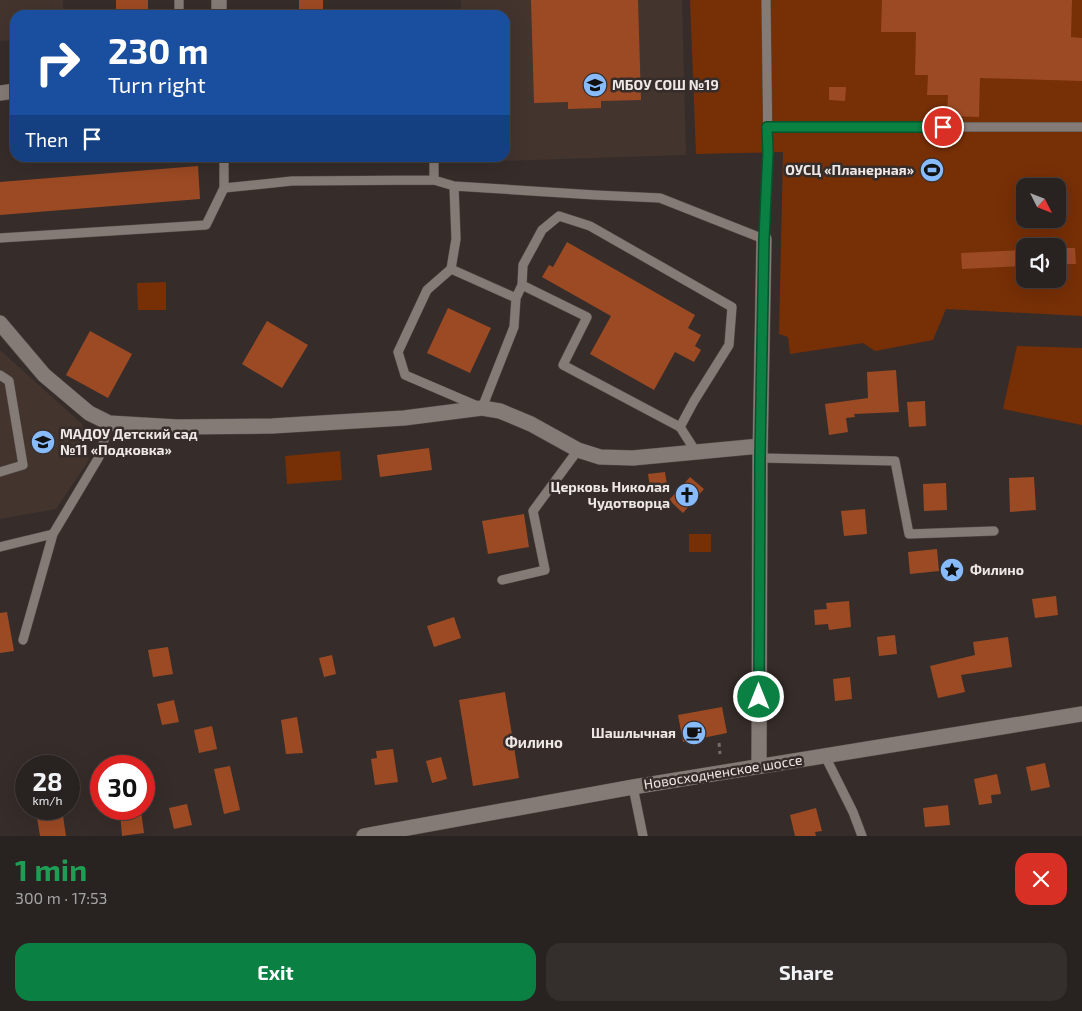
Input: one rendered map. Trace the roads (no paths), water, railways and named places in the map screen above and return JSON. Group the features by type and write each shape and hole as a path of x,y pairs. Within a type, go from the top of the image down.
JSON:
{"street":[{"path":"759,766 760,452 764,239"},
{"path":"0,323 44,375 89,413 109,423 177,427 272,426 404,418 482,408 500,411 530,424 578,450 600,458 633,458 696,452 760,452"},
{"name":"Новосходненское шоссе","path":"364,836 633,787 1082,714"}],"lane":[{"path":"224,188 292,181 434,180 454,186 660,198 764,239 768,152 766,0"},
{"path":"767,127 1082,127"},
{"path":"0,238 206,225 224,188 224,162"},
{"path":"434,162 434,180"},
{"path":"454,186 456,239 451,269 427,290 398,352 405,375 482,408 514,326 516,298 522,286 523,265 542,230 559,216 590,226 732,307 729,345 680,427"},
{"path":"451,269 516,298"},
{"path":"522,286 587,316 563,365 680,427 696,452"},
{"path":"0,375 10,381 23,465 0,472"},
{"path":"23,640 53,534 99,457 109,423"},
{"path":"502,580 545,570 533,511 578,450"},
{"path":"760,452 895,462 909,534 994,531"},
{"path":"0,547 53,534"},
{"path":"825,756 853,812 862,836"},
{"path":"633,787 643,836"}],"place":[{"name":"МБОУ СОШ №19","path":"595,85"},
{"name":"ОУСЦ «Планерная»","path":"932,170"},
{"name":"МАДОУ Детский сад №11 «Подковка»","path":"43,442"},
{"name":"Церковь Николая Чудотворца","path":"687,495"},
{"name":"Филино","path":"952,570"},
{"name":"Шашлычная","path":"694,733"}],"district":[{"name":"Филино","path":"534,743"}]}
